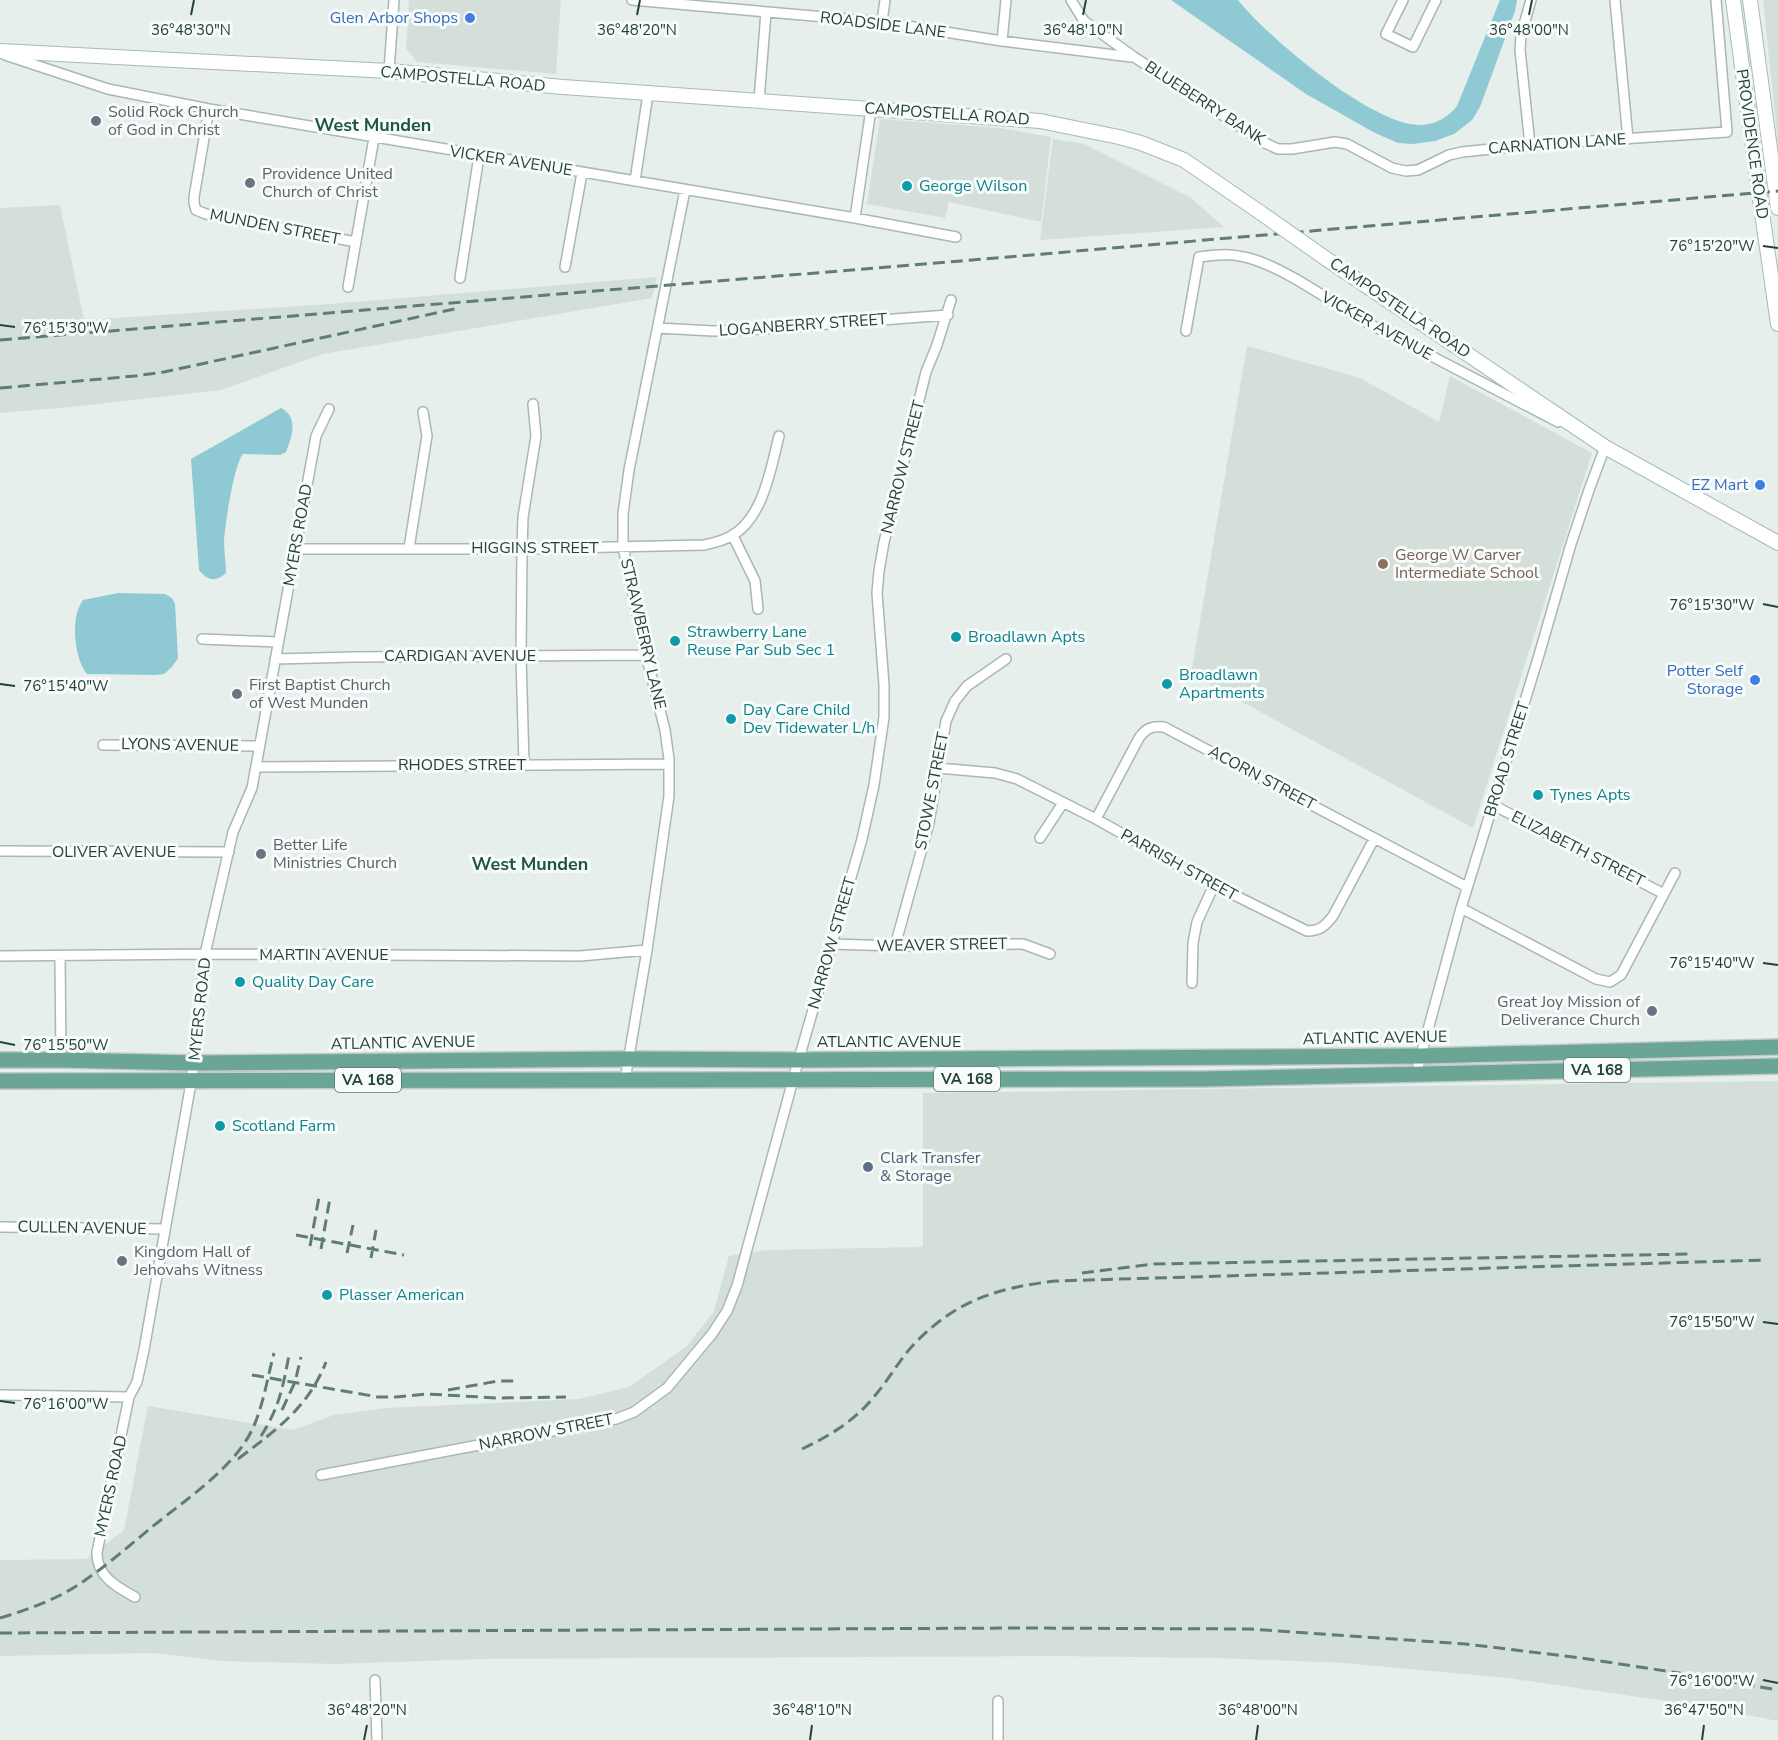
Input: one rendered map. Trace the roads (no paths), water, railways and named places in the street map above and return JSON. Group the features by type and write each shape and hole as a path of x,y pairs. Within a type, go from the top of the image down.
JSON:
{"main road":[{"name":"PROVIDENCE ROAD","path":"1733,0 1778,324"},
{"name":"PROVIDENCE ROAD","path":"1750,0 1775,170 1778,208"},
{"name":"CAMPOSTELLA ROAD","path":"0,52 389,71 648,94 1040,121 1141,143 1184,160 1605,447 1778,543"},
{"name":"ATLANTIC AVENUE","path":"0,1060 194,1063 1422,1056 1778,1047"},
{"name":"VA 168","path":"0,1081 1202,1079 1778,1066"}],"street":[{"path":"389,71 394,0"},
{"name":"ROADSIDE LANE","path":"632,0 712,4 766,12 882,22 1002,41 1134,57"},
{"path":"882,22 885,0"},
{"path":"1002,41 1006,0"},
{"name":"BLUEBERRY BANK","path":"1071,0 1084,21 1134,57 1265,143 1278,149 1335,142 1347,144 1392,168"},
{"path":"1403,0 1386,34 1413,46 1436,0"},
{"path":"1530,0 1521,35 1520,50 1530,145"},
{"path":"1615,0 1628,140"},
{"name":"CARNATION LANE","path":"1392,168 1406,171 1418,170 1449,155 1462,152 1530,145 1726,132 1716,0"},
{"path":"759,101 766,12"},
{"name":"VICKER AVENUE","path":"0,52 108,89 209,110 855,218 956,237"},
{"path":"635,182 648,94"},
{"path":"855,218 871,109"},
{"name":"MUNDEN STREET","path":"209,110 194,196 196,210 206,214 356,242"},
{"path":"348,286 374,138"},
{"path":"460,278 479,156"},
{"path":"565,267 582,173"},
{"name":"STRAWBERRY LANE","path":"625,1080 668,813 669,764 662,719 623,547 623,514 629,470 685,190"},
{"name":"VICKER AVENUE","path":"1186,331 1199,257 1225,254 1242,256 1285,274 1364,321 1605,447"},
{"name":"NARROW STREET","path":"321,1475 616,1419 634,1412 667,1388 712,1334 727,1311 749,1246 862,839 878,767 884,717 884,685 877,593 879,571 926,372 948,315 951,300"},
{"name":"LOGANBERRY STREET","path":"658,328 747,330 948,315"},
{"path":"524,764 521,656 522,549 523,517 536,436 532,404"},
{"name":"MYERS ROAD","path":"135,1597 105,1575 96,1562 97,1552 129,1397 139,1371 192,1081 206,954 236,821 252,788 316,436 329,408"},
{"path":"410,548 428,436 423,412"},
{"path":"758,609 755,581 733,536 760,505 779,436"},
{"name":"BROAD STREET","path":"1416,1074 1467,887 1571,544 1605,447"},
{"name":"HIGGINS STREET","path":"296,549 522,549 704,545 733,536"},
{"path":"202,639 277,642"},
{"name":"CARDIGAN AVENUE","path":"275,659 646,655"},
{"name":"STOWE STREET","path":"895,946 928,823 946,721 956,701 968,686 1006,659"},
{"name":"ACORN STREET","path":"1096,819 1139,738 1145,730 1154,726 1164,727 1467,887"},
{"name":"LYONS AVENUE","path":"103,745 258,746"},
{"name":"RHODES STREET","path":"256,767 669,764"},
{"name":"PARRISH STREET","path":"938,768 995,773 1017,779 1096,819 1214,885 1307,931 1325,927 1374,839"},
{"path":"1040,838 1063,802"},
{"name":"ELIZABETH STREET","path":"1493,805 1664,894"},
{"name":"OLIVER AVENUE","path":"0,852 229,852"},
{"path":"1461,908 1596,980 1610,982 1621,975 1675,873"},
{"path":"1192,983 1193,943 1197,922 1214,885"},
{"name":"WEAVER STREET","path":"832,944 895,946 1023,944 1050,954"},
{"name":"MARTIN AVENUE","path":"0,956 206,954 580,956 647,950"},
{"path":"60,956 61,1060"},
{"name":"CULLEN AVENUE","path":"0,1227 165,1229"},
{"path":"0,1395 129,1397"},
{"path":"375,1680 377,1740"},
{"path":"998,1740 999,1701"}],"water":[{"path":"1171,0 1238,0 1272,36 1323,78 1378,112 1402,122 1422,125 1442,119 1457,106 1500,0 1517,0 1480,107 1472,120 1454,134 1435,141 1413,144 1398,143 1375,133 1306,94"},
{"path":"281,408 290,417 293,428 286,452 280,455 243,454 233,482 226,522 224,541 226,573 215,579 208,578 199,570 191,459"},
{"path":"118,593 165,594 172,598 175,604 178,658 164,674 87,674 83,667 75,637 79,607 83,600"}],"railway":[{"path":"0,340 1778,191"},
{"path":"0,388 164,372 459,308"},
{"path":"310,1246 319,1197"},
{"path":"321,1249 330,1198"},
{"path":"347,1253 353,1225"},
{"path":"371,1258 376,1230"},
{"path":"296,1235 404,1255"},
{"path":"1082,1273 1154,1264 1690,1254"},
{"path":"802,1449 831,1433 865,1407 915,1343 946,1316 979,1298 1034,1284 1055,1281 1765,1260"},
{"path":"0,1618 43,1603 79,1584 112,1561 220,1471 243,1446 251,1432 262,1403 274,1353"},
{"path":"261,1436 280,1397 289,1355"},
{"path":"282,1410 295,1382 301,1357"},
{"path":"238,1459 278,1428 300,1405 319,1378 326,1362"},
{"path":"252,1375 378,1397 427,1394 498,1398 566,1397"},
{"path":"448,1390 498,1381 518,1381"},
{"path":"0,1633 1250,1629 1466,1644 1581,1658 1778,1690"}],"place":[{"name":"Glen Arbor Shops","path":"470,18"},
{"name":"Solid Rock Church of God in Christ","path":"96,121"},
{"name":"Providence United Church of Christ","path":"250,183"},
{"name":"George Wilson","path":"907,186"},
{"name":"EZ Mart","path":"1760,485"},
{"name":"George W Carver Intermediate School","path":"1383,564"},
{"name":"Broadlawn Apts","path":"956,637"},
{"name":"Strawberry Lane Reuse Par Sub Sec 1","path":"675,641"},
{"name":"Potter Self Storage","path":"1755,680"},
{"name":"Broadlawn Apartments","path":"1167,684"},
{"name":"First Baptist Church of West Munden","path":"237,694"},
{"name":"Day Care Child Dev Tidewater L/h","path":"731,719"},
{"name":"Tynes Apts","path":"1538,795"},
{"name":"Better Life Ministries Church","path":"261,854"},
{"name":"Quality Day Care","path":"240,982"},
{"name":"Great Joy Mission of Deliverance Church","path":"1652,1011"},
{"name":"Scotland Farm","path":"220,1126"},
{"name":"Clark Transfer & Storage","path":"868,1167"},
{"name":"Kingdom Hall of Jehovahs Witness","path":"122,1261"},
{"name":"Plasser American","path":"327,1295"}],"district":[{"name":"West Munden","path":"373,125"},
{"name":"West Munden","path":"530,864"}]}
